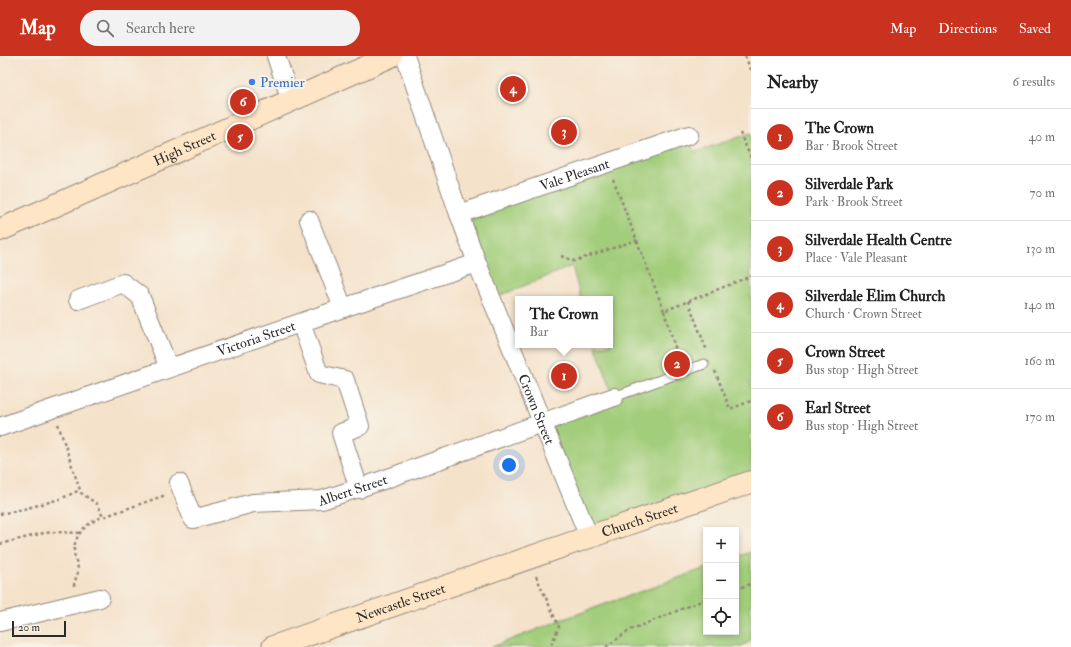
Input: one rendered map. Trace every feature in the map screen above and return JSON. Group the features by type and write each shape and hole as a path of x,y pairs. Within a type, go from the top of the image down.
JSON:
{"main road":[{"name":"High Street","path":"0,230 391,56"},
{"name":"Church Street","path":"529,559 588,537 751,482"},
{"name":"Newcastle Street","path":"273,647 529,559"}],"street":[{"path":"276,56 291,101"},
{"name":"Crown Street","path":"405,56 477,263 588,537"},
{"name":"Vale Pleasant","path":"459,214 689,135"},
{"path":"309,220 344,308"},
{"name":"Victoria Street","path":"0,427 477,263"},
{"path":"78,300 124,283 140,296 169,368"},
{"path":"301,323 319,374 345,380 360,426 341,433 359,489"},
{"name":"Albert Street","path":"180,486 193,519 253,503 322,500 359,489 614,397"},
{"path":"0,622 100,598"}],"lane":[{"path":"614,397 704,364"}],"path":[{"path":"745,56 751,70"},
{"path":"740,134 751,158"},
{"path":"608,163 664,311 683,371"},
{"path":"561,256 574,261 637,240"},
{"path":"664,311 751,276"},
{"path":"54,409 81,493 97,504 103,517"},
{"path":"74,604 74,582 78,571 74,552 76,539 80,533 92,520 180,486"},
{"path":"0,514 24,510 60,499 80,490"},
{"path":"0,544 44,533 80,533"},
{"path":"529,559 559,627 550,647"},
{"path":"739,588 751,584"},
{"path":"606,647 630,630 703,600"}],"green space":[{"path":"751,133 751,474 591,530 552,427 614,397 596,348 613,348 613,296 580,296 572,266 497,297 468,220 689,141 695,152"},
{"path":"751,552 751,641 739,647 492,647 561,620 703,569 703,635 739,635 739,556"}],"place":[{"name":"Premier","path":"252,82"},
{"name":"Silverdale Elim Church","path":"513,89"},
{"name":"Earl Street","path":"243,102"},
{"name":"Silverdale Health Centre","path":"564,132"},
{"name":"Crown Street","path":"240,137"},
{"name":"Silverdale Park","path":"677,364"},
{"name":"The Crown","path":"564,376"}]}
